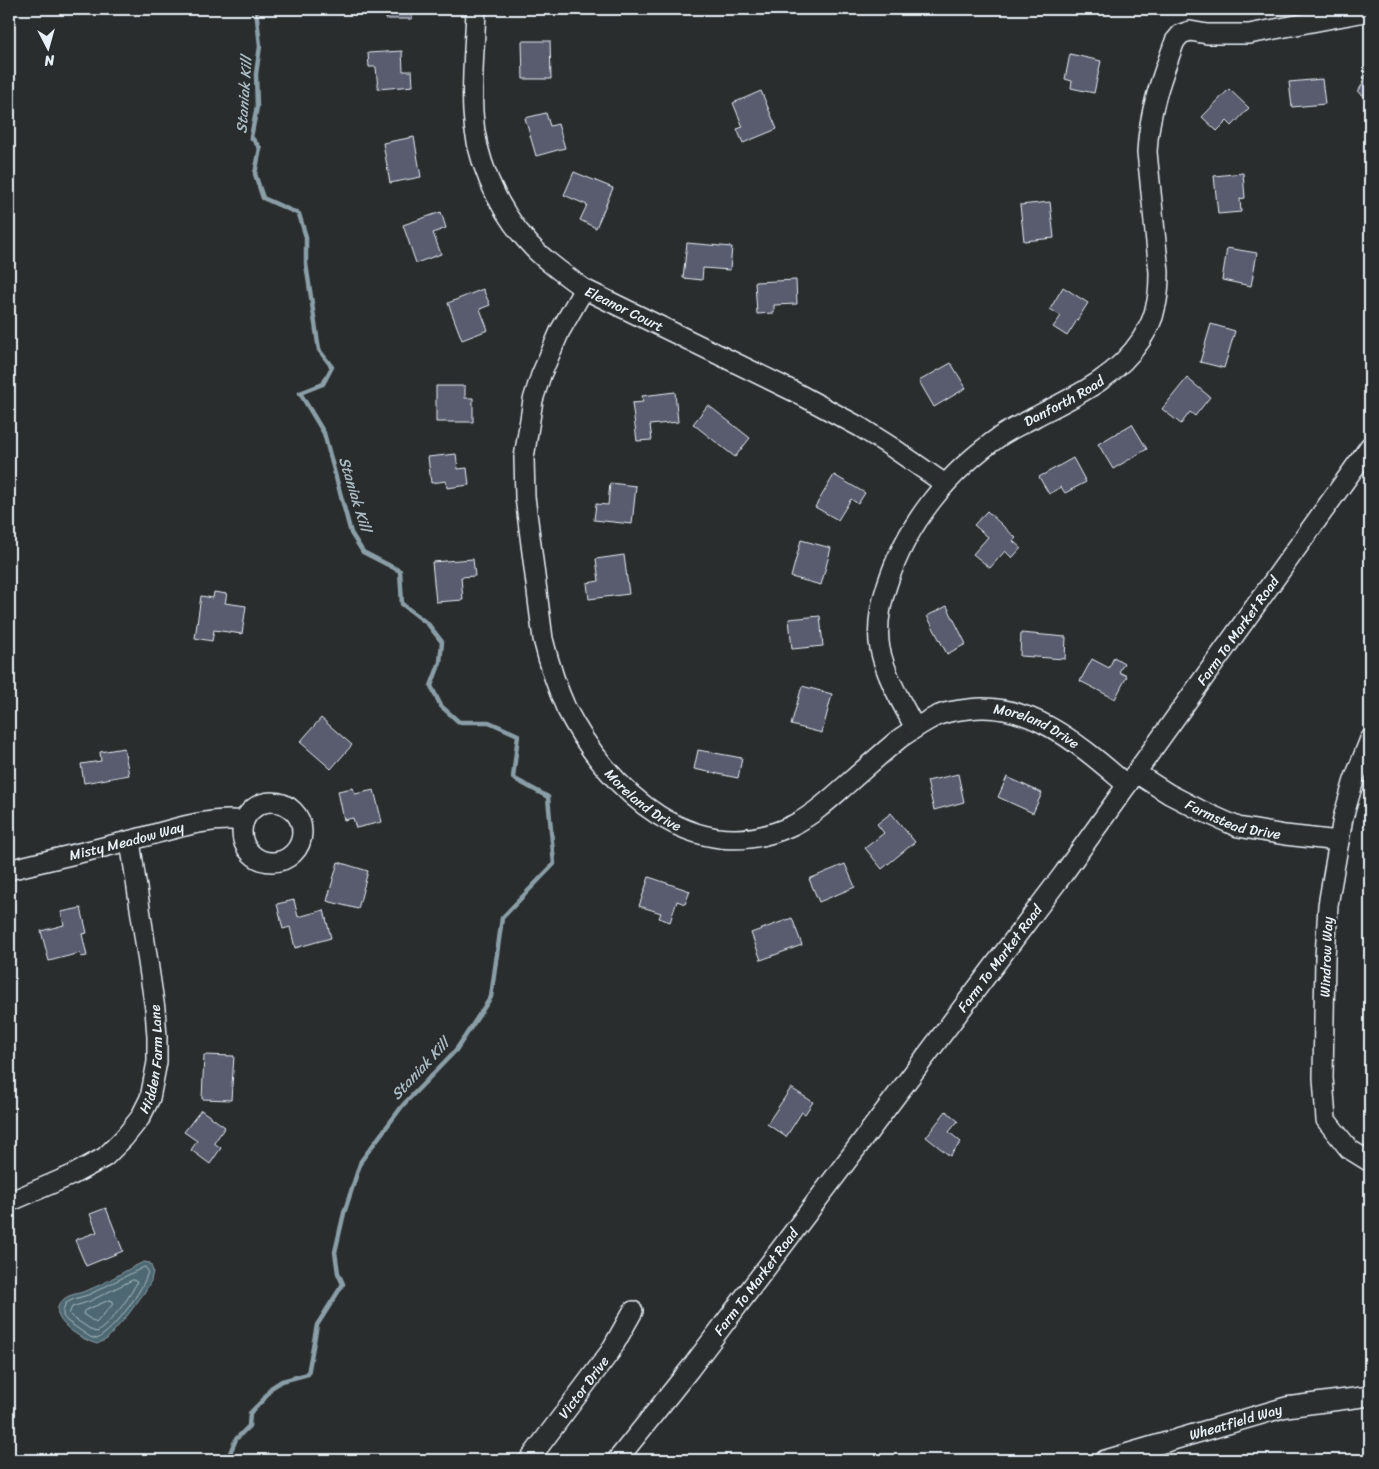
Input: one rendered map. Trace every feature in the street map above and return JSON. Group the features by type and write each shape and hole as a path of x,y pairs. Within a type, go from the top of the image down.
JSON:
{"street":[{"name":"Eleanor Court","path":"476,9 473,113 476,136 484,166 493,188 511,221 527,241 555,268 584,289 793,391 860,427 945,484"},
{"name":"Danforth Road","path":"915,728 892,684 883,659 878,635 882,600 902,546 918,519 945,484 970,459 1004,434 1095,385 1111,374 1134,350 1151,323 1158,292 1160,272 1147,152 1148,133 1155,99 1175,41 1181,34 1190,31 1207,34 1249,34 1370,11"},
{"name":"Moreland Drive","path":"584,289 560,331 533,400 523,475 543,640 548,662 566,708 605,768 620,784 679,828 702,836 727,840 750,838 785,828 813,813 899,738 915,728 940,715 957,710 980,707 1023,714 1043,722 1131,779"},
{"name":"Farm To Market Road","path":"617,1460 690,1369 1064,873 1370,446"},
{"name":"Windrow Way","path":"1370,739 1354,780 1343,818 1328,905 1323,1078 1326,1120 1348,1149 1370,1162"},
{"name":"Farmstead Drive","path":"1131,779 1169,794 1238,827 1339,841"},
{"name":"Misty Meadow Way","path":"9,870 130,841 185,825 225,819 244,821"},
{"name":"Hidden Farm Lane","path":"9,1202 72,1175 105,1157 140,1118 150,1098 157,1062 157,1037 130,841"},
{"name":"Victor Drive","path":"529,1460 610,1352 633,1311"},
{"name":"Wheatfield Way","path":"1105,1460 1286,1407 1370,1396"}],"water":[{"path":"144,1262 150,1263 153,1271 151,1281 127,1316 107,1339 97,1344 90,1342 74,1333 61,1320 58,1306 66,1297 93,1288"}],"building":[{"path":"376,9 412,9 412,19 386,19 386,11 376,11"},
{"path":"522,41 550,41 551,79 523,79"},
{"path":"402,51 403,71 412,71 413,86 378,89 376,67 369,67 368,53"},
{"path":"1070,54 1101,61 1094,93 1071,88 1072,81 1065,79"},
{"path":"1370,69 1370,99 1358,92"},
{"path":"1322,79 1325,104 1292,107 1289,82"},
{"path":"1229,89 1249,108 1232,126 1227,121 1217,131 1202,117"},
{"path":"761,91 777,129 743,143 737,129 743,127 733,103"},
{"path":"546,113 550,126 558,124 565,148 536,156 525,118"},
{"path":"414,137 421,177 390,183 383,143"},
{"path":"574,172 613,188 596,228 580,220 587,205 564,195"},
{"path":"1243,173 1245,198 1240,199 1241,212 1218,214 1214,176"},
{"path":"1050,202 1054,238 1024,241 1020,205"},
{"path":"441,212 446,228 433,233 441,254 416,263 403,225"},
{"path":"687,243 732,247 730,270 703,268 702,280 683,278"},
{"path":"1227,248 1257,253 1251,286 1222,280"},
{"path":"796,280 797,304 774,305 774,313 757,314 755,282"},
{"path":"1063,287 1088,303 1067,336 1053,327 1061,316 1050,309"},
{"path":"483,289 490,305 480,309 488,330 462,340 448,303"},
{"path":"1211,324 1235,331 1224,368 1200,362"},
{"path":"951,363 966,388 934,407 919,381"},
{"path":"1187,378 1210,397 1195,416 1190,412 1181,424 1162,409"},
{"path":"436,386 465,386 465,398 473,398 473,422 436,422"},
{"path":"675,392 678,422 650,425 652,440 637,441 632,403 643,402 642,396"},
{"path":"708,405 750,438 735,457 693,424"},
{"path":"1132,424 1147,449 1113,469 1098,444"},
{"path":"456,454 458,469 467,468 469,485 447,488 446,481 431,483 428,457"},
{"path":"1073,458 1086,482 1065,493 1061,487 1049,494 1039,477"},
{"path":"834,475 865,493 858,504 851,499 838,520 815,507"},
{"path":"610,483 636,486 632,524 594,520 596,504 608,505"},
{"path":"987,511 1016,538 1013,541 1021,548 1012,558 1005,551 990,568 973,554 988,537 974,525"},
{"path":"801,540 831,548 821,585 791,577"},
{"path":"624,555 629,594 589,599 587,583 599,581 596,559"},
{"path":"473,559 475,576 461,577 463,600 436,602 432,562"},
{"path":"214,592 227,594 225,603 246,606 242,634 214,630 212,641 195,638 201,596 213,598"},
{"path":"947,606 966,644 947,654 927,616"},
{"path":"820,616 823,646 792,649 789,619"},
{"path":"1021,633 1066,637 1065,659 1020,656"},
{"path":"1114,657 1124,663 1119,672 1127,676 1115,699 1080,681 1092,659 1109,668"},
{"path":"802,686 832,694 822,733 791,725"},
{"path":"321,718 352,745 331,769 300,742"},
{"path":"124,748 129,775 84,783 81,764 101,761 100,752"},
{"path":"698,750 742,758 738,778 694,769"},
{"path":"958,774 964,802 934,810 927,781"},
{"path":"1007,777 1042,793 1033,813 998,797"},
{"path":"353,788 355,794 374,790 382,822 356,828 353,818 344,820 338,791"},
{"path":"891,813 915,842 882,869 865,848 884,833 877,824"},
{"path":"338,862 368,871 358,909 327,901"},
{"path":"845,864 855,887 819,902 809,879"},
{"path":"649,877 690,891 685,904 677,901 670,922 659,918 661,913 639,906"},
{"path":"294,900 298,917 324,910 331,938 295,948 290,927 283,929 277,904"},
{"path":"81,908 87,933 82,934 87,956 81,957 80,953 49,961 41,931 64,925 61,912"},
{"path":"792,918 802,945 761,960 751,933"},
{"path":"204,1055 234,1056 231,1100 202,1099"},
{"path":"791,1088 813,1102 805,1114 802,1112 786,1137 767,1124"},
{"path":"201,1110 225,1127 214,1143 221,1148 210,1164 191,1150 197,1141 184,1132"},
{"path":"946,1111 958,1121 949,1132 961,1142 950,1156 926,1137"},
{"path":"106,1208 123,1251 86,1266 75,1240 97,1232 90,1214"}],"waterway":[{"name":"Staniak Kill","path":"227,1460 236,1439 249,1426 250,1413 264,1399 271,1388 282,1381 308,1374 317,1325 343,1284 338,1273 335,1252 344,1213 361,1161 403,1105 456,1050 491,997 502,918 554,864 548,797 513,778 518,735 489,722 459,722 441,706 431,686 440,662 442,642 428,624 402,604 400,571 363,552 351,533 324,433 300,393 323,384 332,367 319,350 306,264 306,237 299,214 263,198 255,174 260,148 251,137 257,107 256,74 260,46 256,9"}]}
